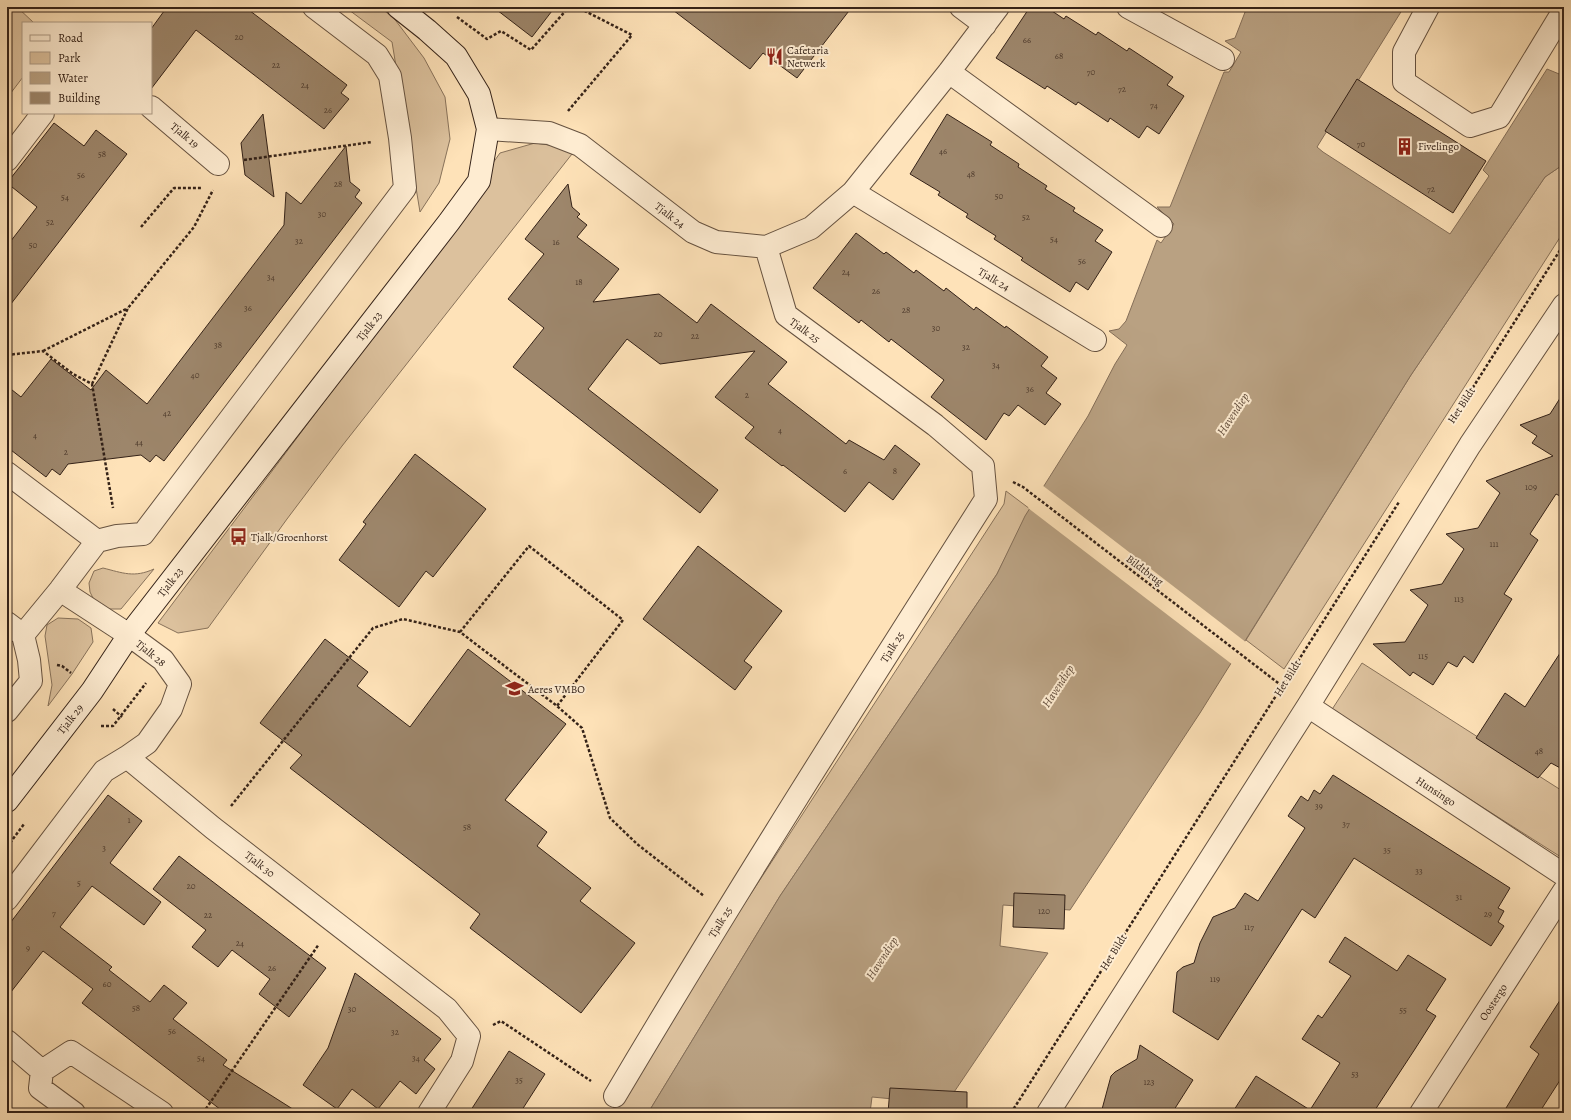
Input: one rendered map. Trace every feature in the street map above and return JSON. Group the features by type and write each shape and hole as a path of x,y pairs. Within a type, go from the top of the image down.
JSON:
{"street":[{"path":"7,711 31,681 29,660 15,629 60,590 107,539 143,534 405,188 400,138 390,76 377,55 314,7"},
{"name":"Tjalk 23","path":"129,635 480,181 488,129 479,94 456,56 398,7"},
{"path":"961,7 985,25"},
{"name":"Tjalk 24","path":"488,129 549,134 580,145 693,232 716,242 766,247 811,228 853,192 949,72 998,7"},
{"path":"1128,7 1223,59"},
{"path":"1428,7 1404,52 1404,82 1470,126 1499,117 1564,10 1561,7"},
{"path":"949,72 1161,226"},
{"name":"Tjalk 19","path":"152,108 218,164"},
{"path":"7,160 42,114"},
{"name":"Tjalk 24","path":"853,192 1095,340"},
{"name":"Tjalk 25","path":"615,1096 673,997 986,498 983,466 935,425 786,315 766,247"},
{"path":"1048,1113 1308,706 1470,445 1564,305"},
{"path":"7,472 107,539"},
{"name":"Tjalk 28","path":"60,590 129,635 163,660 180,684 171,709 146,743 127,757"},
{"name":"Tjalk 29","path":"7,801 92,691 129,635"},
{"name":"Hunsingo","path":"1308,706 1564,875"},
{"path":"7,899 104,771 127,757"},
{"name":"Tjalk 30","path":"127,757 213,828 447,1009 469,1036"},
{"name":"Oostergo","path":"1421,1113 1564,892"},
{"path":"429,1113 462,1060 469,1036"},
{"path":"7,1041 42,1071"},
{"path":"42,1071 71,1052 162,1113"},
{"path":"42,1071 40,1088 74,1113"}],"path":[{"path":"456,16 487,39 501,31 531,50 569,7"},
{"path":"549,134 632,35 577,7"},
{"path":"218,164 400,138"},
{"path":"107,539 92,384 128,308 194,227 214,188 174,188 140,227"},
{"name":"Het Bildt","path":"1466,398 1564,244"},
{"path":"7,355 43,351 128,308"},
{"path":"43,351 73,374 92,384"},
{"name":"Bildtbrug","path":"1023,487 1308,706"},
{"name":"Het Bildt","path":"1011,1113 1402,498"},
{"path":"460,632 529,546 623,620 557,706"},
{"path":"213,828 373,628 403,620 460,632 557,706 582,728 610,818 637,844 726,912"},
{"path":"203,1113 334,922"},
{"path":"469,1036 501,1021 615,1096"}],"green space":[{"path":"7,7 17,7 33,22 22,22 22,78 7,98"},
{"path":"345,7 379,7 393,17 424,58 445,97 450,139 439,183 420,212 392,42"},
{"path":"535,143 556,146 572,154 342,446 208,628 178,633 158,623 423,270 500,153"},
{"path":"1564,164 1564,231 1284,669 1246,640 1411,375 1545,177"},
{"path":"1006,491 1030,509 997,574 780,896 648,1113 610,1113 1004,504"},
{"path":"103,568 128,574 147,572 154,569 121,609 108,609 94,600 90,592 89,583 94,571"},
{"path":"58,618 78,619 91,628 93,642 72,674 48,706 52,685 45,636 47,625"},
{"path":"1362,663 1564,792 1564,859 1331,711"}],"water":[{"name":"Havendiep","path":"1247,7 1404,7 1317,147 1450,234 1489,176 1483,170 1547,69 1564,76 1564,164 1545,177 1411,375 1200,713 1070,910 1003,905 1000,946 1048,953 946,1104 872,1097 870,1113 648,1113 780,896 997,574 1025,516 1088,416 1115,364 1127,345 1109,331 1119,329 1126,321 1157,240 1161,243 1174,224 1157,207 1170,207 1224,72 1229,72 1241,52 1225,41 1235,38"}],"pier":[{"path":"1042,485 1247,643 1233,665 1028,508"}],"building":[{"path":"167,7 245,7 347,85 341,93 349,99 324,129 196,30 152,88 152,28"},
{"path":"493,7 555,7 532,37"},
{"path":"669,7 852,7 797,78 763,53 750,69"},
{"path":"1030,7 1046,7 1064,19 1066,16 1096,35 1098,32 1127,51 1129,48 1173,77 1167,85 1184,96 1159,134 1147,126 1139,138 1110,118 1108,122 1078,102 1076,105 1047,86 1045,89 996,58"},
{"name":"Fivelingo","path":"1357,79 1486,161 1453,213 1325,131"},
{"path":"263,114 274,197 245,175 241,143"},
{"path":"947,114 992,142 990,145 1019,164 1018,167 1047,186 1045,189 1075,208 1073,211 1103,230 1095,241 1112,252 1088,290 1076,282 1070,292 1021,260 1023,258 994,239 996,236 966,217 968,214 938,195 940,192 910,174"},
{"path":"54,123 84,146 96,130 127,154 7,309 7,246 37,207 7,183"},
{"path":"346,146 350,182 360,190 355,197 362,203 164,461 156,455 150,462 141,455 68,464 60,475 52,469 46,477 7,447 7,386 21,397 51,359 91,390 106,370 147,404 284,225 286,192 301,204"},
{"path":"568,184 572,207 580,214 577,217 587,225 577,237 619,269 593,302 659,294 697,323 711,304 787,362 768,384 846,444 849,440 884,460 895,445 920,464 893,500 869,482 845,512 745,438 754,427 715,397 755,351 660,364 627,339 588,389 718,490 700,513 513,367 544,328 508,299 544,254 525,239"},
{"path":"856,233 884,254 886,252 914,273 916,270 944,291 946,288 974,310 976,307 1005,328 1006,326 1048,357 1041,366 1057,378 1046,393 1061,404 1045,425 1018,405 1009,416 1004,413 986,440 931,397 944,380 891,339 889,342 861,320 859,323 813,288"},
{"path":"1564,392 1564,498 1556,494 1530,534 1538,540 1504,594 1512,599 1473,663 1464,656 1457,667 1448,662 1433,685 1413,672 1410,676 1373,644 1405,642 1428,605 1410,590 1442,584 1464,549 1446,534 1478,528 1500,493 1486,481 1553,456 1532,443 1537,436 1520,425 1550,414"},
{"path":"415,454 486,509 433,577 426,571 399,607 339,560 366,524 363,522"},
{"path":"698,546 782,611 744,661 752,667 735,690 643,619"},
{"path":"325,639 368,672 357,686 410,727 468,649 566,724 505,800 547,832 537,846 591,888 580,901 635,943 581,1013 470,928 480,914 290,768 302,755 260,723"},
{"path":"1564,647 1564,770 1551,763 1538,778 1476,738 1505,693 1525,707"},
{"path":"1333,775 1510,888 1498,908 1504,911 1498,922 1504,926 1491,946 1354,858 1315,918 1302,909 1218,1040 1173,1012 1177,972 1183,967 1194,963 1200,943 1213,917 1235,908 1245,893 1258,901 1305,828 1288,816 1301,796 1308,801 1314,790 1320,794"},
{"path":"108,795 142,821 110,863 161,902 144,925 92,886 60,927 112,967 109,970 150,1002 164,985 187,1003 173,1019 227,1060 223,1065 299,1113 225,1113 82,1003 93,989 43,951 7,997 7,927"},
{"path":"179,856 326,968 289,1017 259,994 270,979 232,950 218,967 192,947 206,930 153,889"},
{"path":"1014,893 1065,895 1064,929 1013,927"},
{"path":"1345,937 1397,971 1408,955 1446,979 1426,1010 1436,1016 1415,1049 1373,1113 1232,1113 1256,1076 1310,1110 1340,1063 1302,1039 1318,1015 1322,1018 1351,976 1329,962"},
{"path":"355,973 441,1039 424,1060 435,1069 416,1094 400,1081 378,1109 352,1089 337,1109 303,1085 328,1048"},
{"path":"1564,994 1564,1074 1539,1113 1503,1113 1539,1054 1530,1047"},
{"path":"1140,1045 1193,1080 1172,1113 1101,1113 1111,1076 1137,1059"},
{"path":"509,1051 545,1074 520,1113 469,1113"},
{"path":"890,1088 967,1092 967,1113 888,1113"}],"place":[{"name":"Cafetaria Netwerk","path":"774,56"},
{"name":"Fivelingo","path":"1405,146"},
{"name":"Tjalk/Groenhorst","path":"238,537"},
{"name":"Aeres VMBO","path":"515,689"}]}
